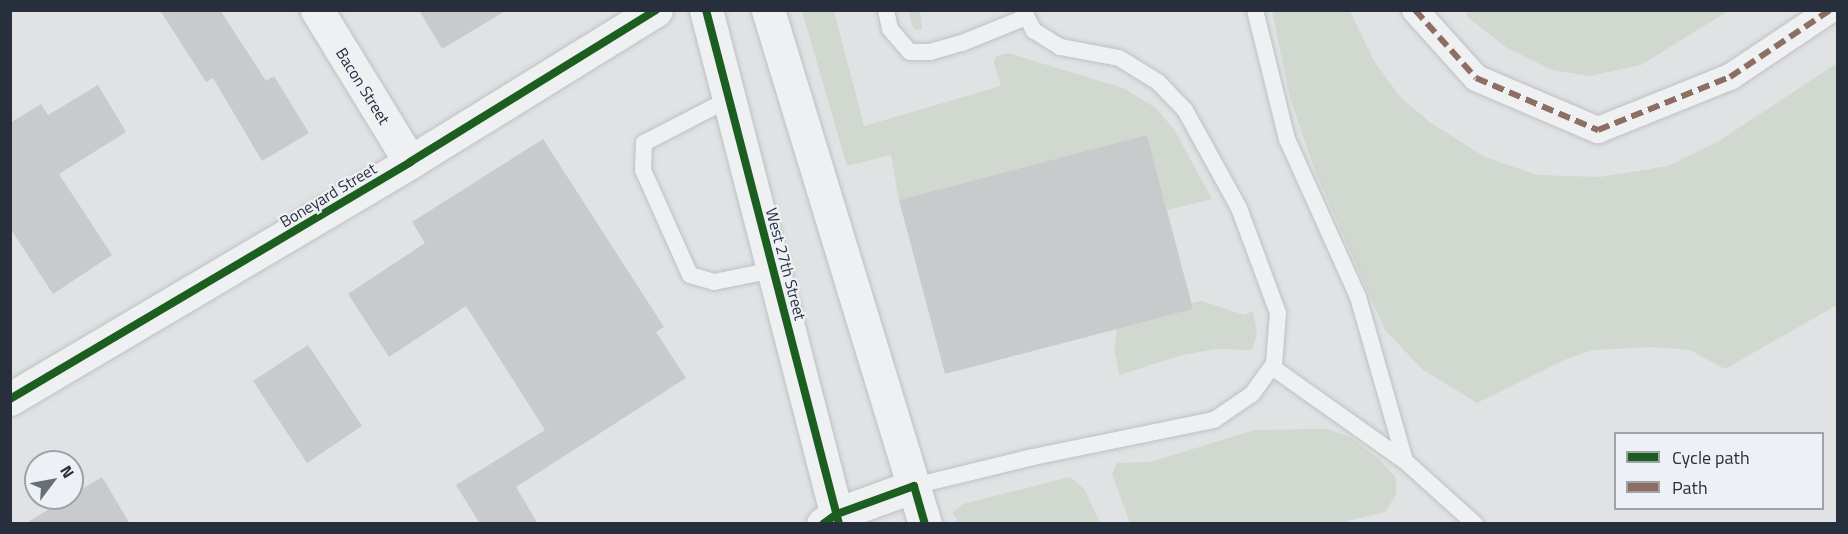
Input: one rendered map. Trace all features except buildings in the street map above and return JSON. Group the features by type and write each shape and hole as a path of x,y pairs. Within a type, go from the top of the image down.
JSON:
{"street":[{"name":"Bacon Street","path":"317,10 410,162"},
{"name":"Boneyard Street","path":"10,399 410,162 656,10"},
{"name":"West 27th Street","path":"706,10 773,270 833,520"},
{"path":"768,10 925,524"},
{"path":"1415,10 1476,78 1598,130 1730,77 1830,10"},
{"path":"833,520 914,486"}],"lane":[{"path":"886,10 890,29 910,52 930,52 962,43 1025,14 1034,31 1060,47 1119,58 1158,82 1185,110 1239,208 1278,313 1272,367 1252,394 1214,420 1033,457 914,486"},
{"path":"1255,10 1287,139 1358,297 1405,461"},
{"path":"729,99 644,143 643,170 690,275 714,282 773,270"},
{"path":"1272,367 1405,461 1475,524"}],"shaded area":[{"path":"802,11 834,11 864,126 1001,86 994,63 996,56 1008,53 1123,88 1156,108 1175,131 1212,199 1167,210 1147,135 899,200 891,155 847,166"},
{"path":"909,11 920,11 922,29 915,30"},
{"path":"1272,11 1350,11 1374,61 1401,98 1431,123 1485,157 1537,175 1600,177 1668,166 1719,141 1837,63 1837,305 1725,369 1690,350 1652,347 1593,350 1564,360 1477,403 1422,369 1385,330 1315,171 1290,98"},
{"path":"1465,11 1728,11 1641,65 1589,76 1552,70 1507,48 1469,18"},
{"path":"1202,301 1244,315 1253,311 1257,334 1252,350 1216,349 1182,355 1119,375 1114,349 1117,329 1193,309 1192,303"},
{"path":"1327,429 1352,438 1380,460 1396,478 1396,495 1385,512 1335,524 1130,523 1112,474 1117,463 1151,462 1254,430"},
{"path":"1070,477 1085,490 1100,523 955,523 957,519 952,513 963,504"}],"marked path":[{"path":"1415,10 1476,78 1598,130 1730,77 1830,10"}],"cycle path":[{"path":"10,399 410,162 656,10"},
{"path":"706,10 839,524"},
{"path":"823,524 837,514 914,486 925,524"}]}
